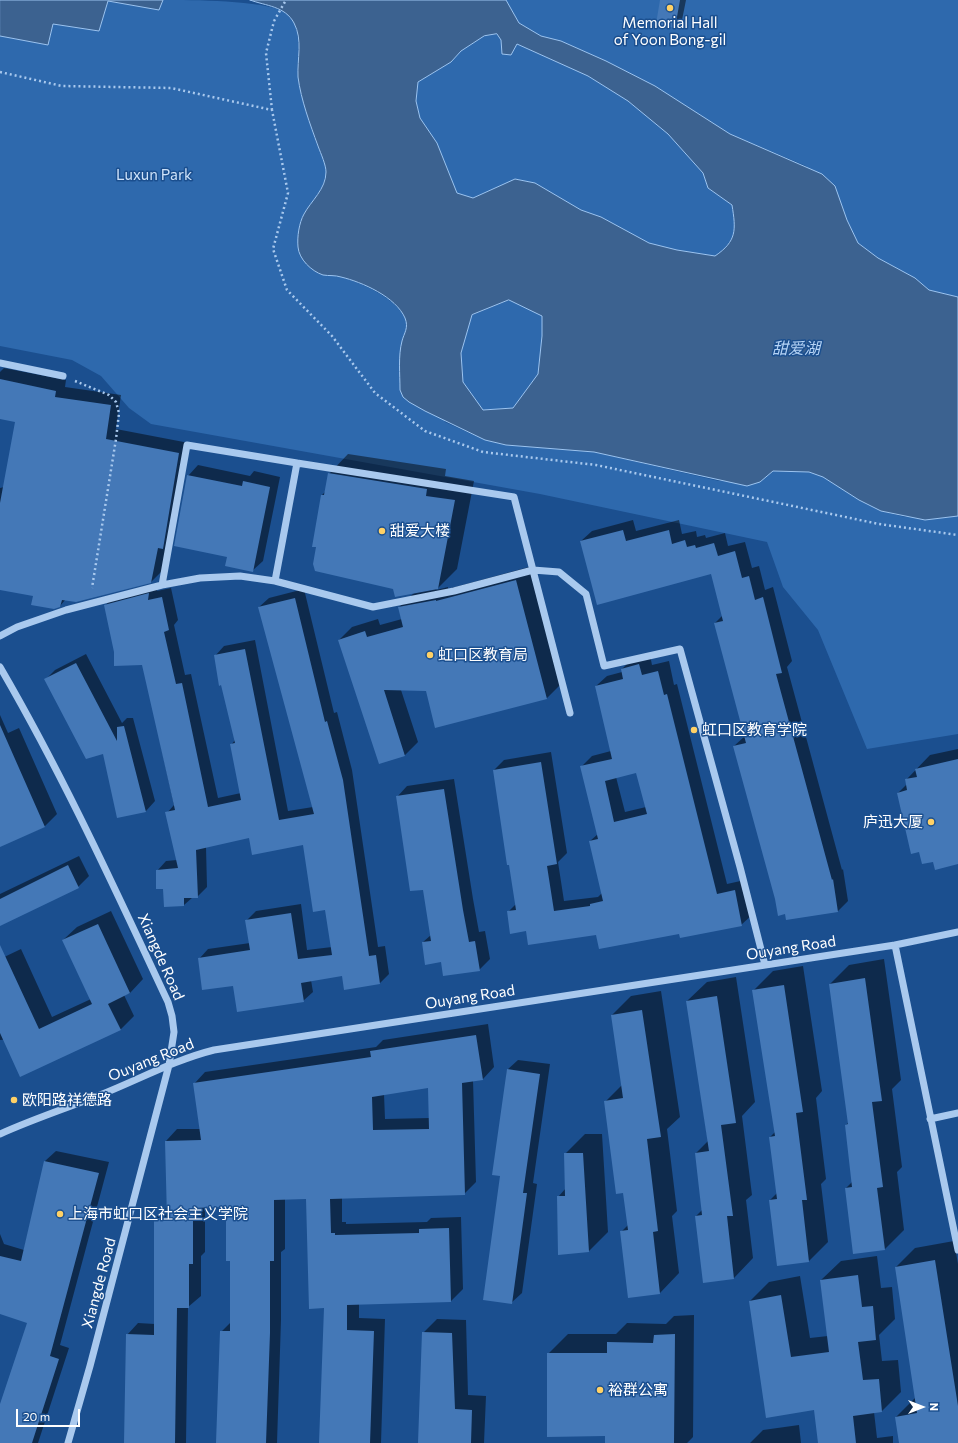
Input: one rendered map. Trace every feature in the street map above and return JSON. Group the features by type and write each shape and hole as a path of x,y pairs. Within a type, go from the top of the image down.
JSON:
{"street":[{"path":"0,363 63,376"},
{"path":"162,585 187,446 514,497 570,713"},
{"path":"276,581 297,463"},
{"path":"0,636 31,622 66,610 162,585 200,578 240,576 276,581 373,607 454,591 533,570 559,572 586,594 604,666 680,649 740,867 764,965"},
{"name":"Xiangde Road","path":"0,667 32,722 76,807 168,1002 174,1032 169,1065 68,1443"},
{"name":"Ouyang Road","path":"0,1134 24,1123 100,1095 169,1065 199,1054 230,1047 895,945 958,932"},
{"path":"895,945 958,1250"},
{"path":"930,1119 958,1113"}],"path":[{"path":"286,0 274,21 266,53 272,110 288,193 273,249 287,290 332,336 375,393 425,431 483,452 596,465 879,524 958,535"},
{"path":"0,72 62,86 171,88 272,110"},
{"path":"63,376 109,395 116,402 119,412 90,604"}],"green space":[{"name":"Luxun Park","path":"163,0 191,0 260,5 285,12 291,19 297,34 298,77 301,93 326,169 325,179 320,190 303,215 323,275 337,276 372,289 393,303 401,311 406,320 407,330 402,341 445,422 485,440 506,445 594,452 719,481 760,482 773,471 809,472 823,477 859,500 881,511 905,517 942,518 958,516 958,734 867,749 818,630 783,587 767,542 540,494 151,424 129,408 101,376 72,360 0,346 0,36 48,45 53,24 99,31 108,1 159,10"},
{"path":"506,0 958,0 958,297 929,290 915,278 878,258 858,243 847,220 806,166 730,134 655,86 606,61 561,41 541,36 519,23"},
{"path":"497,34 501,40 517,44 588,76 628,101 668,133 703,173 708,188 732,205 734,228 728,245 715,256 677,250 649,243 601,217 581,210 535,183 515,179 473,198 457,193 437,143 420,118 416,101 418,82 451,62 461,51 484,36"},
{"path":"509,300 542,315 542,336 538,374 513,408 483,410 463,382 461,353 472,315"}],"water":[{"path":"0,0 163,0 159,10 108,1 99,31 53,24 48,45 0,36"},
{"name":"甜爱湖","path":"250,0 506,0 519,23 541,36 561,41 606,61 655,86 730,134 822,174 835,186 847,220 858,243 878,258 915,278 929,290 958,297 958,516 925,520 881,511 859,500 823,477 809,472 773,471 760,482 747,486 594,452 506,445 485,440 409,402 403,397 400,390 400,353 406,330 405,318 401,310 386,297 368,287 339,276 323,275 314,271 303,260 299,251 298,239 301,222 307,209 324,184 326,169 306,112 299,86 299,43 297,29 286,13 275,7","holes":["497,34 501,40 502,54 511,55 517,44 588,76 628,101 668,134 703,173 708,188 732,205 734,228 728,245 715,256 677,250 649,243 601,217 581,210 535,183 515,179 473,198 457,193 437,143 420,118 416,101 418,82 451,62 461,51 484,36","509,300 542,316 542,336 538,374 513,408 483,410 463,382 461,353 472,315"]}],"building":[{"path":"660,0 680,0 675,28 656,24"},
{"path":"0,379 56,391 55,397 111,405 106,439 179,453 163,549 158,548 151,583 76,602 62,600 60,607 54,609 31,605 33,596 0,590 0,503 15,422 0,419"},
{"name":"甜爱大楼","path":"328,473 427,489 426,496 455,500 438,589 395,597 393,589 315,571 313,564 316,547 312,547 321,495 324,495"},
{"path":"187,475 242,486 243,481 270,487 253,572 225,566 227,557 174,546"},
{"path":"623,530 626,541 669,530 672,544 685,540 687,547 695,545 696,548 714,543 718,556 735,551 742,578 749,576 755,600 763,597 782,673 776,674 832,880 833,879 838,912 786,920 785,914 778,916 775,899 733,746 746,743 714,623 723,621 711,574 597,605 580,541"},
{"name":"虹口区教育局","path":"516,580 547,699 435,728 426,691 384,690 405,756 379,764 338,640 365,631 367,637 403,627 398,607 436,601"},
{"path":"149,593 148,600 162,597 169,630 164,632 176,684 182,683 208,807 241,800 230,744 235,743 221,685 219,686 214,655 245,649 279,820 314,814 258,607 295,598 325,722 327,721 343,780 369,956 376,955 380,984 344,990 342,976 301,983 304,1002 237,1012 233,986 202,990 198,958 250,950 245,920 291,913 298,959 332,955 325,910 313,912 303,845 252,855 249,838 196,850 198,898 184,898 184,906 164,907 163,889 156,889 156,870 178,868 165,812 175,810 142,665 114,666 114,652 104,605"},
{"path":"76,663 117,741 117,727 124,726 146,812 117,818 103,754 86,759 44,679"},
{"path":"639,664 642,675 658,671 664,695 667,694 717,894 735,890 742,926 680,938 679,934 599,949 596,935 528,945 526,931 510,934 507,911 516,910 509,865 507,865 493,770 541,762 557,864 547,866 554,911 590,906 590,904 603,901 589,841 598,839 580,766 612,759 595,686 623,679 621,669","holes":["636,773 647,814 614,822 605,781"]},
{"path":"0,725 45,827 0,847"},
{"name":"庐迅大厦","path":"958,759 958,864 935,870 933,862 922,864 919,852 911,854 897,793 907,790 905,779 917,777 915,769"},
{"path":"444,789 469,942 475,941 480,971 443,976 441,962 425,965 422,942 431,941 423,890 410,891 396,796"},
{"path":"68,865 79,888 0,926 0,899"},
{"path":"98,924 130,993 108,1004 121,1030 20,1077 0,1033 0,945 39,1029 92,1004 62,940"},
{"path":"865,978 882,1101 872,1102 883,1187 877,1188 885,1250 853,1254 845,1188 852,1187 845,1125 848,1124 829,984"},
{"path":"784,985 803,1112 796,1113 807,1200 802,1200 809,1262 777,1266 769,1200 777,1199 769,1137 775,1136 752,990"},
{"path":"717,996 736,1123 721,1125 733,1216 727,1216 734,1279 703,1283 695,1216 702,1215 695,1153 709,1151 686,1001"},
{"path":"642,1010 661,1137 647,1139 658,1231 653,1232 660,1294 628,1298 620,1231 628,1230 623,1193 616,1194 604,1101 623,1098 611,1015"},
{"path":"476,1035 483,1080 462,1083 465,1195 330,1199 331,1233 335,1233 335,1235 419,1233 419,1229 449,1228 451,1302 347,1305 347,1330 374,1331 370,1443 319,1443 324,1308 309,1309 306,1199 274,1200 274,1261 270,1261 270,1333 266,1443 216,1443 220,1331 230,1331 230,1261 226,1261 226,1207 193,1208 193,1264 189,1264 189,1308 177,1308 175,1443 124,1443 126,1334 154,1335 154,1218 167,1218 165,1141 201,1140 193,1083 371,1057 370,1051","holes":["428,1088 429,1129 373,1130 372,1097"]},
{"path":"507,1069 540,1074 523,1193 527,1193 512,1304 483,1300 500,1176 492,1175"},
{"path":"564,1153 583,1153 589,1252 558,1255 557,1196 565,1196"},
{"name":"上海市虹口区社会主义学院","path":"44,1161 99,1173 50,1356 59,1359 32,1443 0,1443 0,1404 27,1323 0,1314 0,1256 21,1261"},
{"path":"935,1260 958,1406 958,1443 899,1443 895,1417 917,1413 895,1267"},
{"path":"858,1275 862,1307 873,1306 876,1340 858,1342 863,1380 879,1379 882,1412 853,1416 856,1443 818,1443 814,1410 766,1418 749,1301 781,1295 791,1357 829,1352 820,1280"},
{"path":"422,1332 452,1333 455,1409 472,1410 471,1443 418,1443"},
{"name":"裕群公寓","path":"675,1334 674,1443 605,1443 605,1436 547,1437 547,1353 607,1353 607,1342 653,1343 654,1335"}],"place":[{"name":"Memorial Hall of Yoon Bong-gil","path":"670,8"},
{"name":"甜爱大楼","path":"382,531"},
{"name":"虹口区教育局","path":"430,655"},
{"name":"虹口区教育学院","path":"694,730"},
{"name":"庐迅大厦","path":"931,822"},
{"name":"欧阳路祥德路","path":"14,1100"},
{"name":"上海市虹口区社会主义学院","path":"60,1214"},
{"name":"裕群公寓","path":"600,1390"}]}
